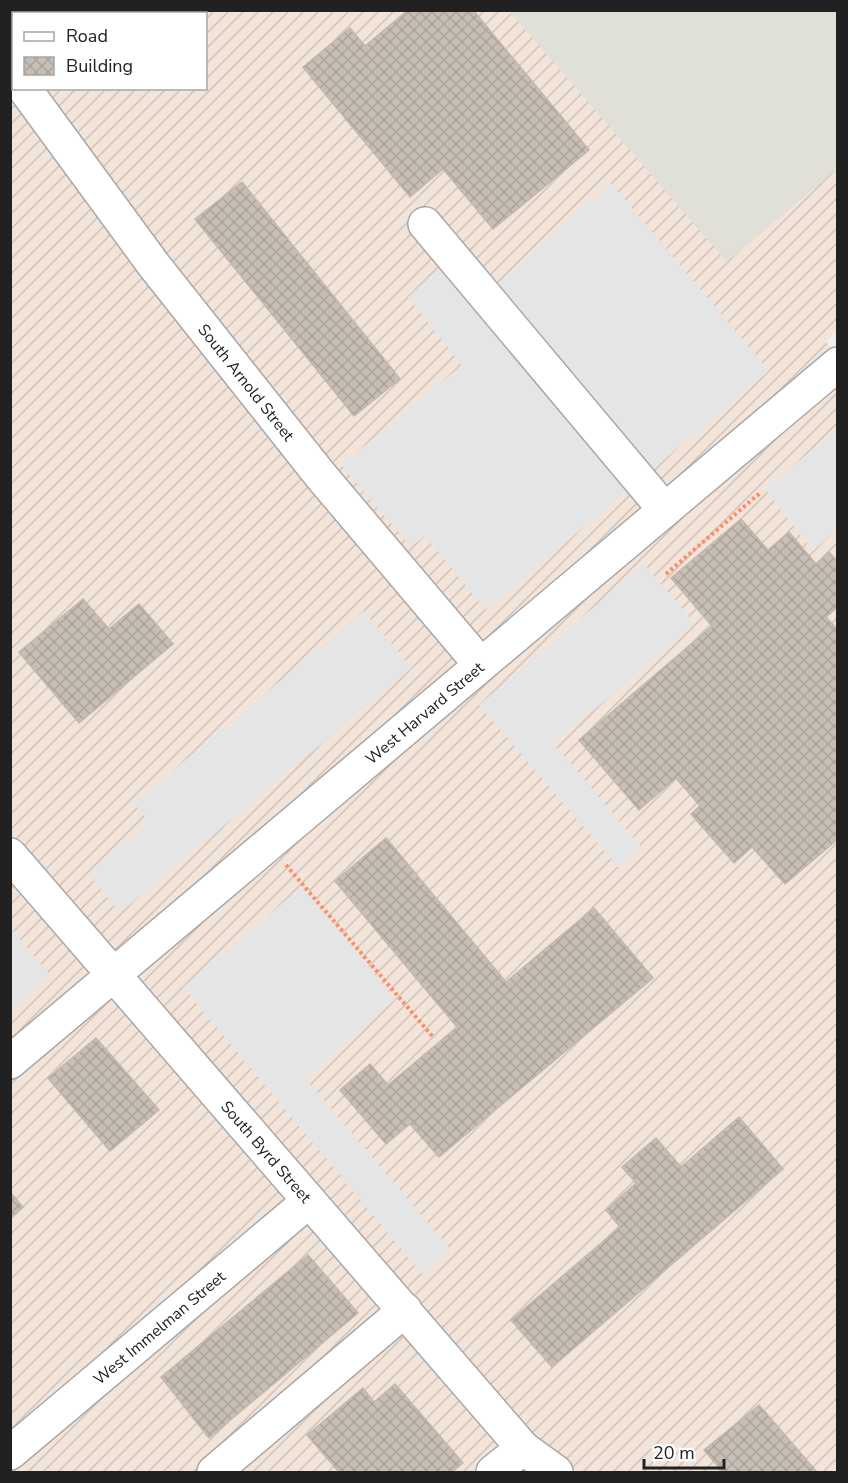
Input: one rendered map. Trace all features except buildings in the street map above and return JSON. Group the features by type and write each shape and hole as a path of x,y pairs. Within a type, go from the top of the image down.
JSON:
{"street":[{"name":"South Arnold Street","path":"25,90 153,264 321,476 481,665"},
{"path":"425,224 665,510"},
{"name":"West Harvard Street","path":"10,1062 837,364"},
{"name":"South Byrd Street","path":"11,855 523,1448 556,1473"},
{"name":"West Immelman Street","path":"10,1453 309,1201"},
{"path":"214,1473 405,1310"},
{"path":"494,1473 523,1448"}],"path":[{"path":"666,574 760,493"},
{"path":"280,858 433,1037"}],"shaded area":[{"path":"10,11 837,11 838,330 826,342 838,357 837,1472 11,1472"},
{"path":"509,11 837,11 837,169 727,262"},
{"path":"611,183 769,371 486,610 425,536 411,547 341,465 462,365 408,297 462,248 495,286"},
{"path":"837,429 837,530 813,551 765,489"},
{"path":"644,564 695,624 554,744 642,848 619,868 479,705"},
{"path":"364,611 412,668 120,913 88,874 149,822 134,803"},
{"path":"304,885 395,1000 305,1078 451,1250 422,1274 183,987"},
{"path":"10,928 51,976 11,1010 10,1010"}]}
